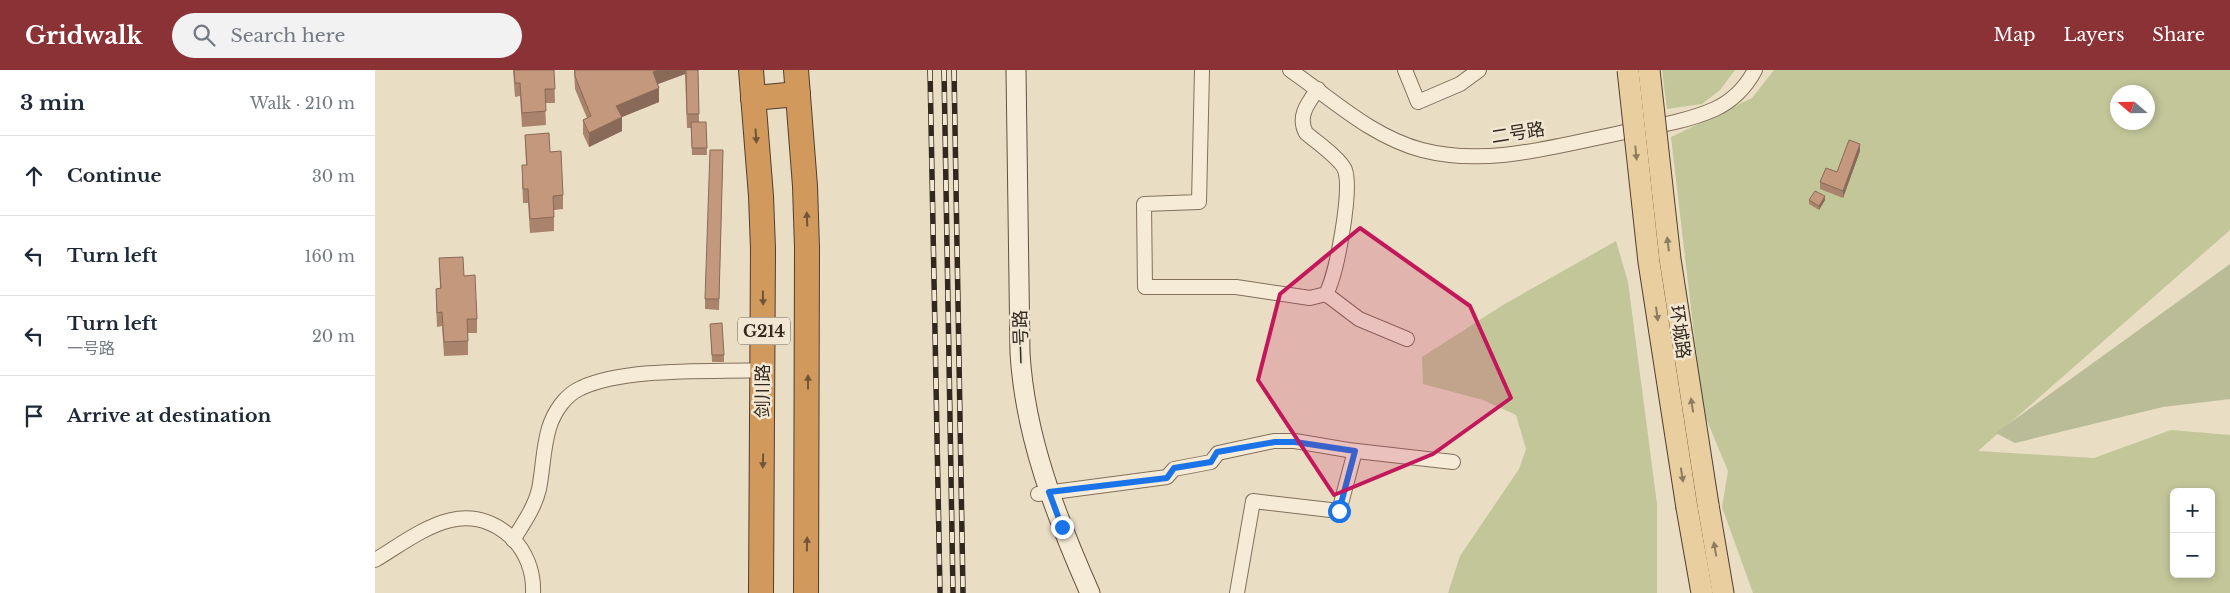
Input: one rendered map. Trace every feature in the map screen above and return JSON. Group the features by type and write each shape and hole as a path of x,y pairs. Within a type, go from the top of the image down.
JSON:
{"highway":[{"name":"剑川路","path":"751,70 762,220 761,593"},
{"name":"G214","path":"796,70 807,248 806,593"},
{"path":"753,98 798,94"}],"main road":[{"name":"环城路","path":"1628,70 1649,262 1697,506 1723,593"},
{"name":"环城路","path":"1649,70 1697,506 1702,593"}],"street":[{"name":"一号路","path":"1005,70 1010,365 1020,428 1078,593"},
{"name":"一号路","path":"1016,70 1021,364 1028,417 1044,493 1090,593"},
{"path":"1202,70 1199,202 1144,204 1145,287 1235,287 1310,298 1325,294 1330,286 1337,263 1347,198 1346,178 1341,164 1305,133 1302,126 1301,119 1318,89"},
{"name":"二号路","path":"1290,70 1384,135 1400,143 1433,153 1483,157 1510,154 1629,131 1693,116 1714,109 1736,95 1755,70"},
{"path":"1405,70 1418,102 1460,84 1479,70"},
{"path":"1619,70 1629,131"},
{"path":"1325,294 1359,319 1407,339"},
{"path":"513,540 532,508 539,490 549,429 553,417 560,405 580,388 605,379 644,374 763,370"},
{"path":"1044,493 1167,478 1174,468 1211,462 1217,452 1275,442 1295,442 1453,462"},
{"path":"1237,593 1253,501 1339,511 1355,451"},
{"path":"375,560 420,531 454,519 474,519 489,523 520,547 532,577 533,593"}],"highlighted area":[{"path":"1360,228 1470,306 1511,398 1433,454 1334,495 1258,380 1280,294"}],"green space":[{"path":"1662,70 1735,70 1720,90 1702,104 1667,109"},
{"path":"1774,70 2230,70 2230,230 1978,451 2094,458 2171,430 2230,435 2230,593 1753,593 1722,507 1728,471 1703,411 1671,137 1752,98"},
{"path":"1616,241 1628,282 1657,504 1657,593 1448,593 1460,556 1519,469 1526,449 1516,415 1483,400 1423,384 1422,357 1503,305"},
{"path":"2230,264 2230,399 2163,407 2015,443 1996,433"}],"building":[{"path":"514,70 554,70 555,89 545,89 546,111 522,113 520,83 515,83"},
{"path":"575,70 659,70 653,72 659,88 616,106 622,117 589,133 583,120 591,116 575,76"},
{"path":"686,70 698,70 699,114 687,114"},
{"path":"691,122 706,122 707,148 692,148"},
{"path":"549,133 550,152 561,151 563,195 553,196 554,217 530,219 528,189 523,189 522,165 527,165 525,135"},
{"path":"1849,140 1860,144 1843,191 1820,182 1826,168 1837,172"},
{"path":"710,150 723,150 719,299 705,299"},
{"path":"1815,191 1825,196 1819,206 1809,200"},
{"path":"463,257 464,276 475,275 477,319 467,319 468,341 444,342 442,312 437,313 436,289 441,288 439,258"},
{"path":"722,323 724,355 712,355 710,324"}],"railway":[{"path":"930,70 940,593"},
{"path":"944,70 953,593"},
{"path":"954,70 963,593"}],"route":[{"path":"1062,527 1049,492 1167,478 1174,468 1211,462 1217,452 1275,442 1295,442 1355,451 1339,511"}]}
